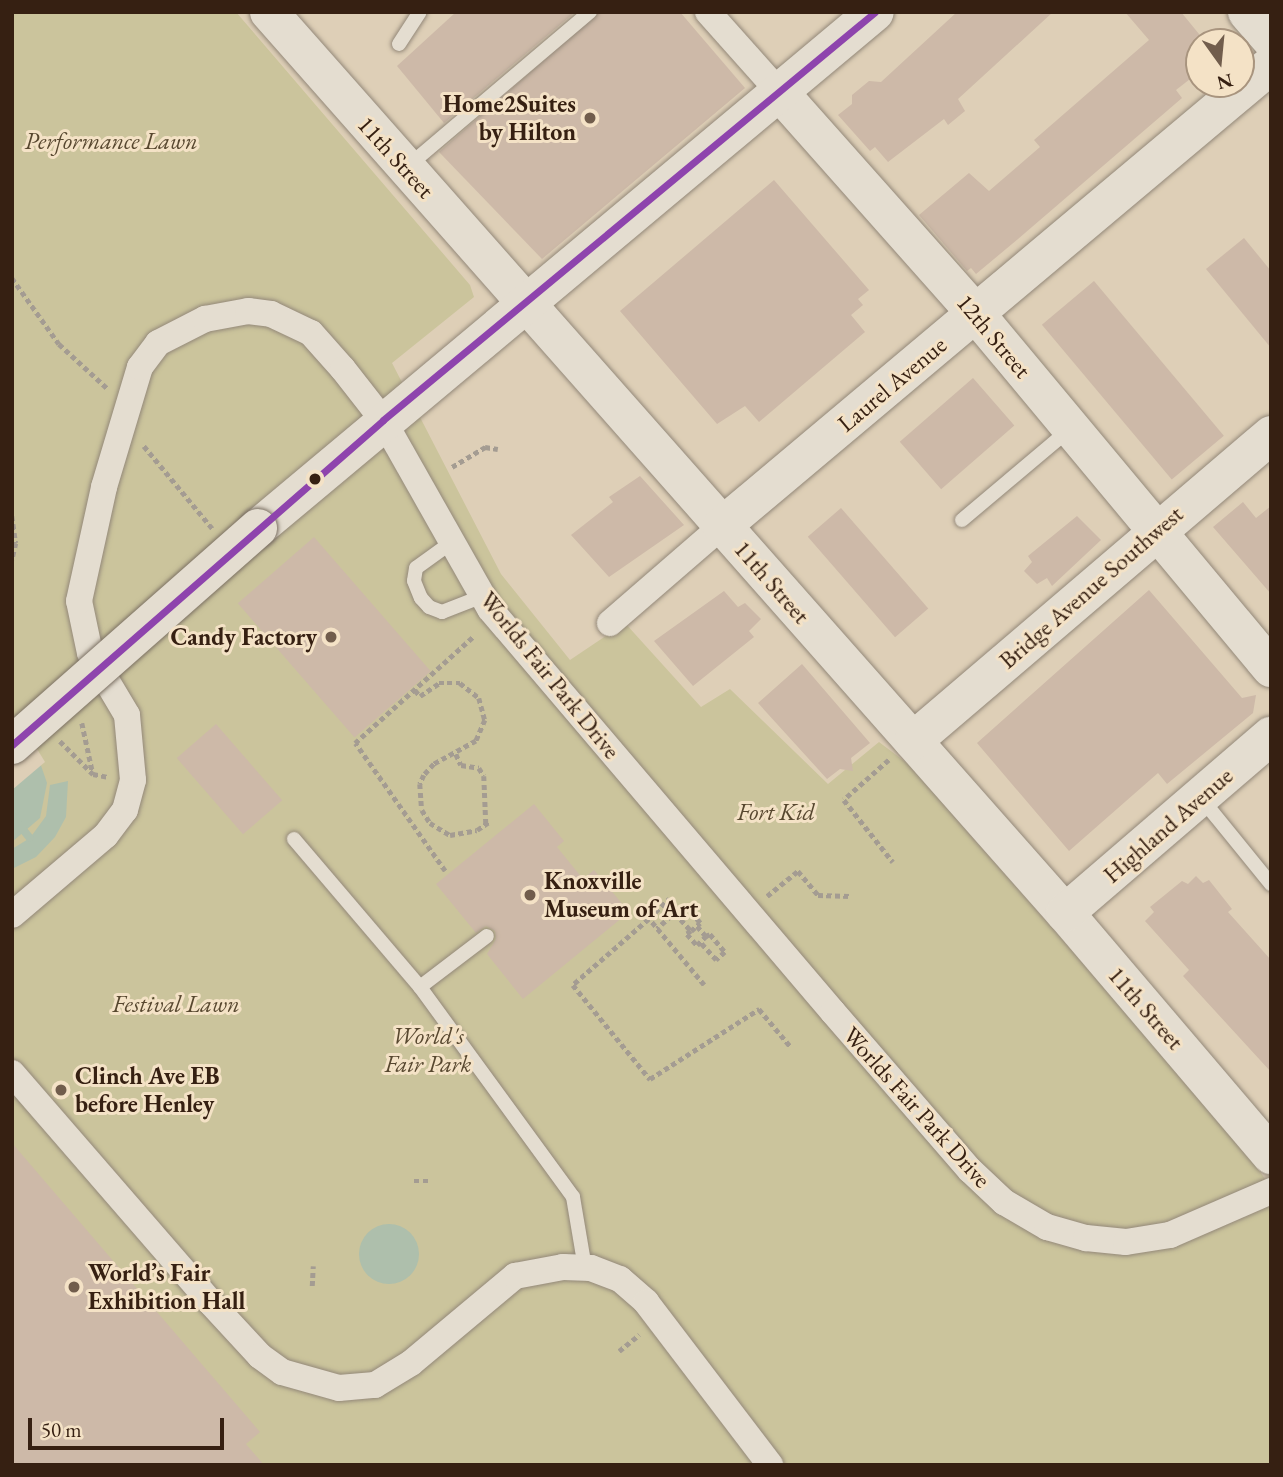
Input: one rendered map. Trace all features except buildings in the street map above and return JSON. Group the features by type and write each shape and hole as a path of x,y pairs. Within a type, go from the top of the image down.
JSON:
{"street":[{"name":"12th Street","path":"708,12 976,313 1271,668"},
{"path":"12,745 383,420 526,300 781,94 875,12"},
{"path":"1247,12 1271,40"},
{"name":"11th Street","path":"283,17 405,169 526,300 722,526 904,748 1065,914 1271,1155"},
{"name":"Laurel Avenue","path":"610,623 1271,65"},
{"name":"Worlds Fair Park Drive","path":"12,915 106,835 125,810 134,780 127,715 90,653 79,601 128,396 146,355 169,335 205,319 247,311 271,314 311,334 383,420 483,596 842,1023 970,1170 1004,1202 1048,1227 1086,1238 1126,1242 1170,1235 1271,1191"},
{"name":"Bridge Avenue Southwest","path":"904,748 1271,435"},
{"name":"Highland Avenue","path":"1065,914 1271,736"},
{"path":"12,1073 260,1356 282,1373 306,1382 339,1388 375,1385 411,1363 515,1276 585,1268 620,1279 646,1302 771,1465"}],"lane":[{"path":"399,44 420,12"},
{"path":"405,169 590,12"},
{"path":"962,520 1071,428"},
{"path":"452,542 416,568 414,582 421,598 442,612 483,596"},
{"path":"1201,797 1271,884"},
{"path":"294,839 420,987 573,1197 585,1268"},
{"path":"420,987 487,936"}],"path":[{"path":"12,278 59,344 111,391"},
{"path":"139,440 216,534"},
{"path":"452,467 485,447 498,449"},
{"path":"12,516 16,529 12,560"},
{"path":"445,871 355,743 474,636"},
{"path":"415,690 420,696 439,683 460,683 479,698 485,720 481,732 468,749 456,754 433,764 419,785 422,810 430,823 450,835 465,834 488,823 484,776 479,768 461,765 456,754"},
{"path":"892,863 844,800 904,748"},
{"path":"766,896 798,871 818,895 850,896"},
{"path":"691,931 669,899 573,985 650,1079 759,1009 790,1046"},
{"path":"657,929 688,908 700,923 687,934 697,945 700,942 706,936 710,934 725,952 716,960 700,942"},
{"path":"649,919 704,985"},
{"path":"697,926 706,936"},
{"path":"414,1181 429,1181"},
{"path":"313,1266 313,1286"},
{"path":"619,1351 645,1330"}],"green space":[{"name":"World's Fair Park","path":"12,12 236,12 470,285 474,297 392,363 501,574 570,660 625,623 701,707 730,689 828,784 879,742 908,764 1239,1140 1271,1188 1271,1465 12,1465"}],"shaded area":[{"path":"12,725 36,751 47,783 40,818 12,842"},
{"path":"68,781 66,817 55,837 36,857 12,869 12,849 30,838 46,816 50,785"},
{"path":"389,1224 406,1229 414,1237 419,1254 414,1271 406,1279 389,1284 372,1279 364,1271 359,1254 364,1237 372,1229"}],"pier":[{"path":"12,722 31,739 45,762 12,790"}],"waterway":[{"path":"12,816 30,838"}],"transit line":[{"path":"12,745 383,420 875,12"}],"place":[{"name":"Home2Suites by Hilton","path":"590,118"},
{"name":"Candy Factory","path":"331,637"},
{"name":"Knoxville Museum of Art","path":"530,895"},
{"name":"Clinch Ave EB before Henley","path":"61,1090"},
{"name":"World’s Fair Exhibition Hall","path":"74,1287"}],"park label":[{"name":"Performance Lawn","path":"111,141"},
{"name":"Fort Kid","path":"776,812"},
{"name":"Festival Lawn","path":"176,1004"}]}
